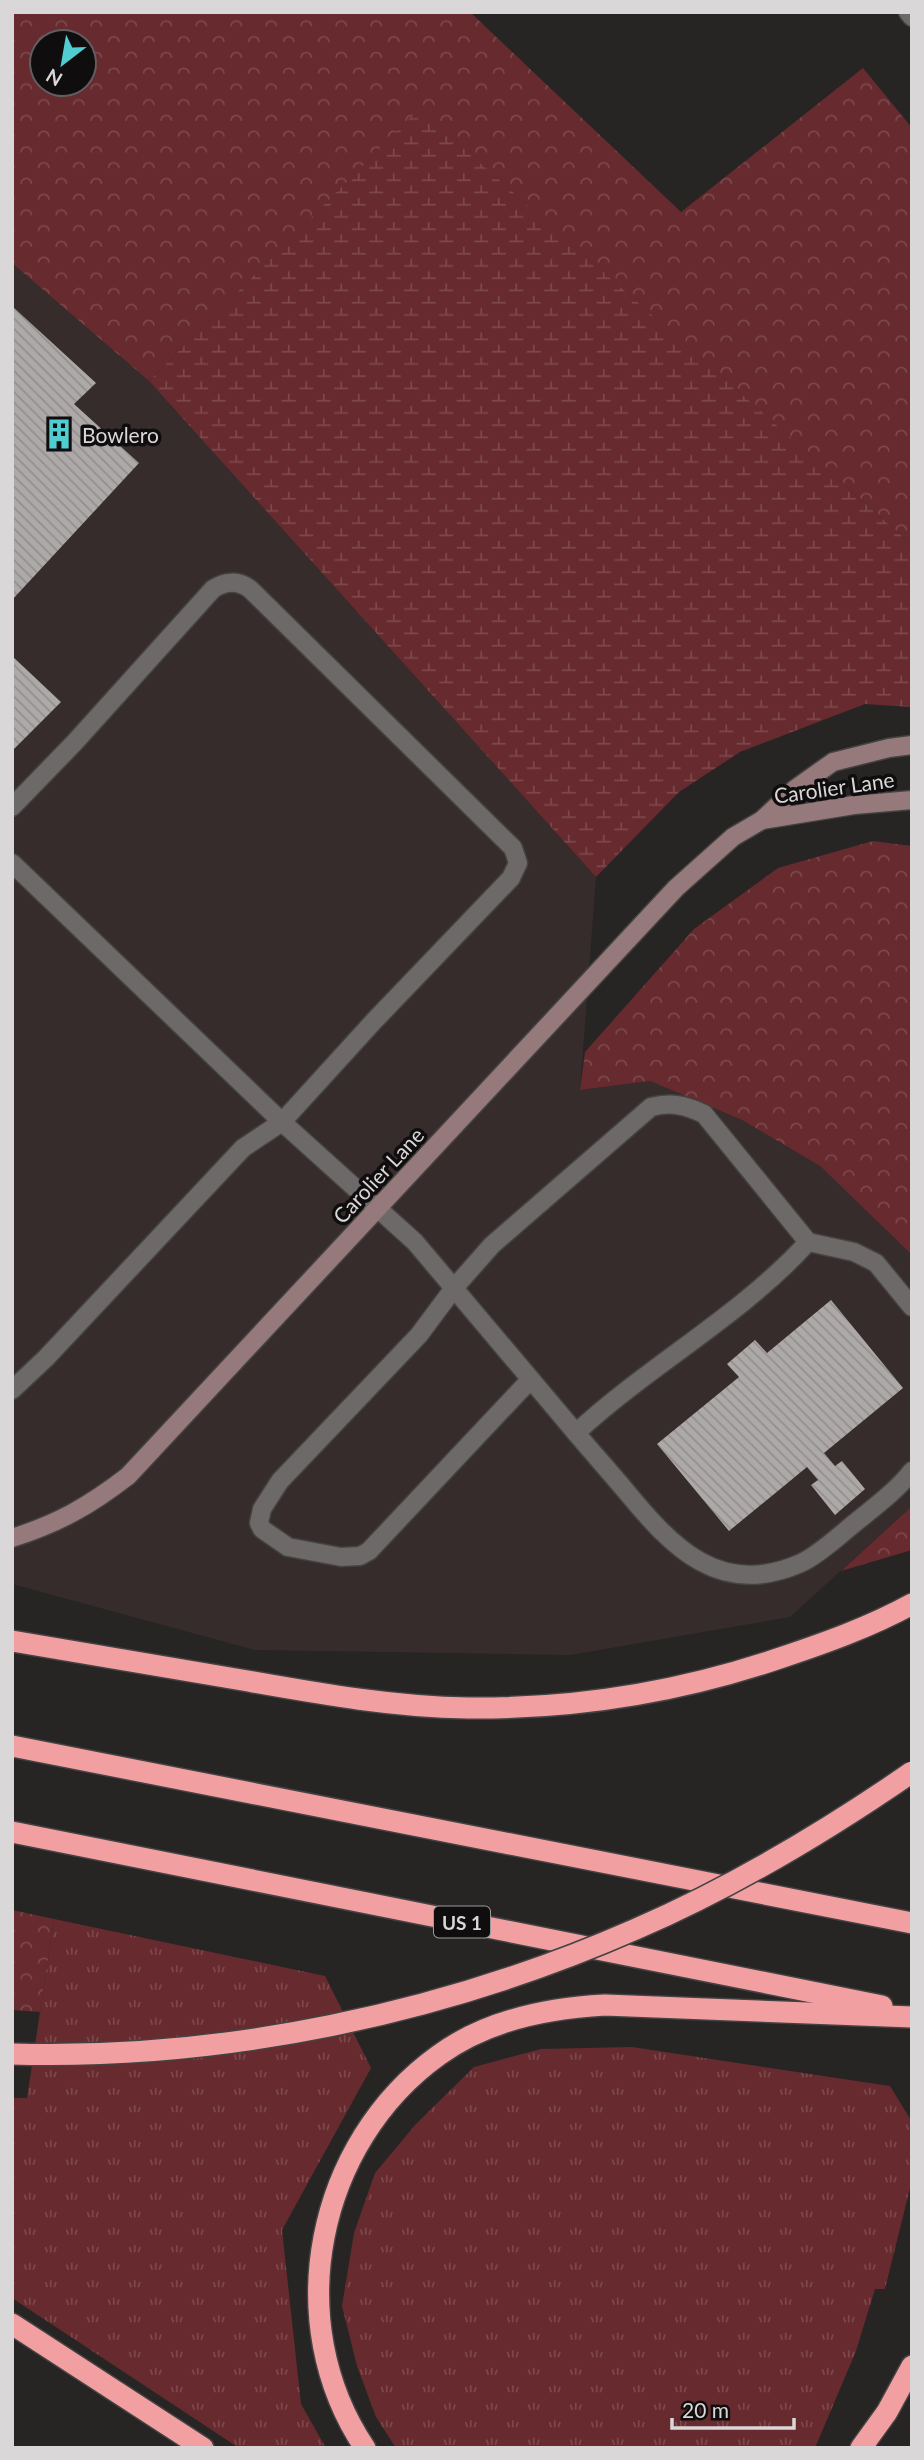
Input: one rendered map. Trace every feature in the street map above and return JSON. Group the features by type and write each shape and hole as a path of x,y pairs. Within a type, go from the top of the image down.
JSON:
{"highway":[{"path":"12,1641 303,1691 387,1702 468,1708 529,1706 638,1695 749,1668 861,1629 912,1604"},
{"path":"12,1746 912,1923"},
{"path":"12,2054 95,2054 272,2037 427,2002 512,1977 636,1930 694,1902 797,1846 912,1772"},
{"name":"US 1","path":"12,1832 912,2014"},
{"path":"365,2448 342,2407 324,2354 317,2284 324,2233 338,2187 362,2137 398,2092 440,2054 494,2026 551,2010 576,2007 606,2005 912,2014"},
{"path":"12,2324 203,2448"},
{"path":"861,2448 887,2412 912,2366"}],"street":[{"path":"908,12 912,17"},
{"path":"12,807 75,742 213,589 231,582 250,589 513,849 518,863 512,878 374,1021 282,1122 243,1148 46,1358 12,1390"},
{"name":"Carolier Lane","path":"12,1538 41,1529 76,1513 128,1476 676,888 733,837 762,820 795,789 832,762 912,745"},
{"name":"Carolier Lane","path":"762,820 854,805 912,800"},
{"path":"12,863 282,1122 415,1242 653,1524 674,1545 696,1560 717,1570 737,1575 767,1573 801,1563 847,1529 912,1471"},
{"path":"530,1380 369,1551 360,1556 341,1557 288,1548 262,1529 259,1523 262,1509 280,1481 419,1335 454,1288 492,1245 651,1107 666,1103 686,1106 704,1114 808,1242 854,1252 876,1263 912,1307"},
{"path":"576,1433 606,1405 781,1273 808,1242"}],"shaded area":[{"path":"12,263 149,381 596,877 580,1090 650,1081 742,1120 820,1166 912,1255 912,1506 790,1617 570,1655 255,1650 12,1584"}],"green space":[{"path":"12,12 470,12 681,212 863,68 912,128 912,545 419,110 149,381 12,263"},
{"path":"419,109 912,545 912,707 865,704 740,752 679,792 596,877 149,381"},
{"path":"873,841 912,846 912,1255 820,1166 742,1120 650,1081 580,1090 585,1052 694,929 778,868"},
{"path":"912,1506 912,1550 841,1571"},
{"path":"12,1910 54,1919 40,2012 12,2010"},
{"path":"54,1919 325,1976 371,2068 282,2230 301,2404 326,2448 239,2448 12,2298 12,2098 27,2098"},
{"path":"632,2047 890,2086 912,2122 912,2180 885,2289 875,2289 856,2351 815,2448 396,2448 376,2417 357,2366 342,2306 354,2233 375,2173 416,2124 474,2067 541,2049"}],"building":[{"name":"Bowlero","path":"12,306 96,383 74,404 139,463 12,600"},
{"path":"12,656 61,702 12,751"},
{"path":"831,1300 903,1388 824,1453 835,1466 842,1461 865,1489 835,1515 811,1485 818,1480 807,1467 729,1531 657,1444 739,1377 727,1364 755,1340 767,1353"}],"place":[{"name":"Bowlero","path":"59,434"}]}
